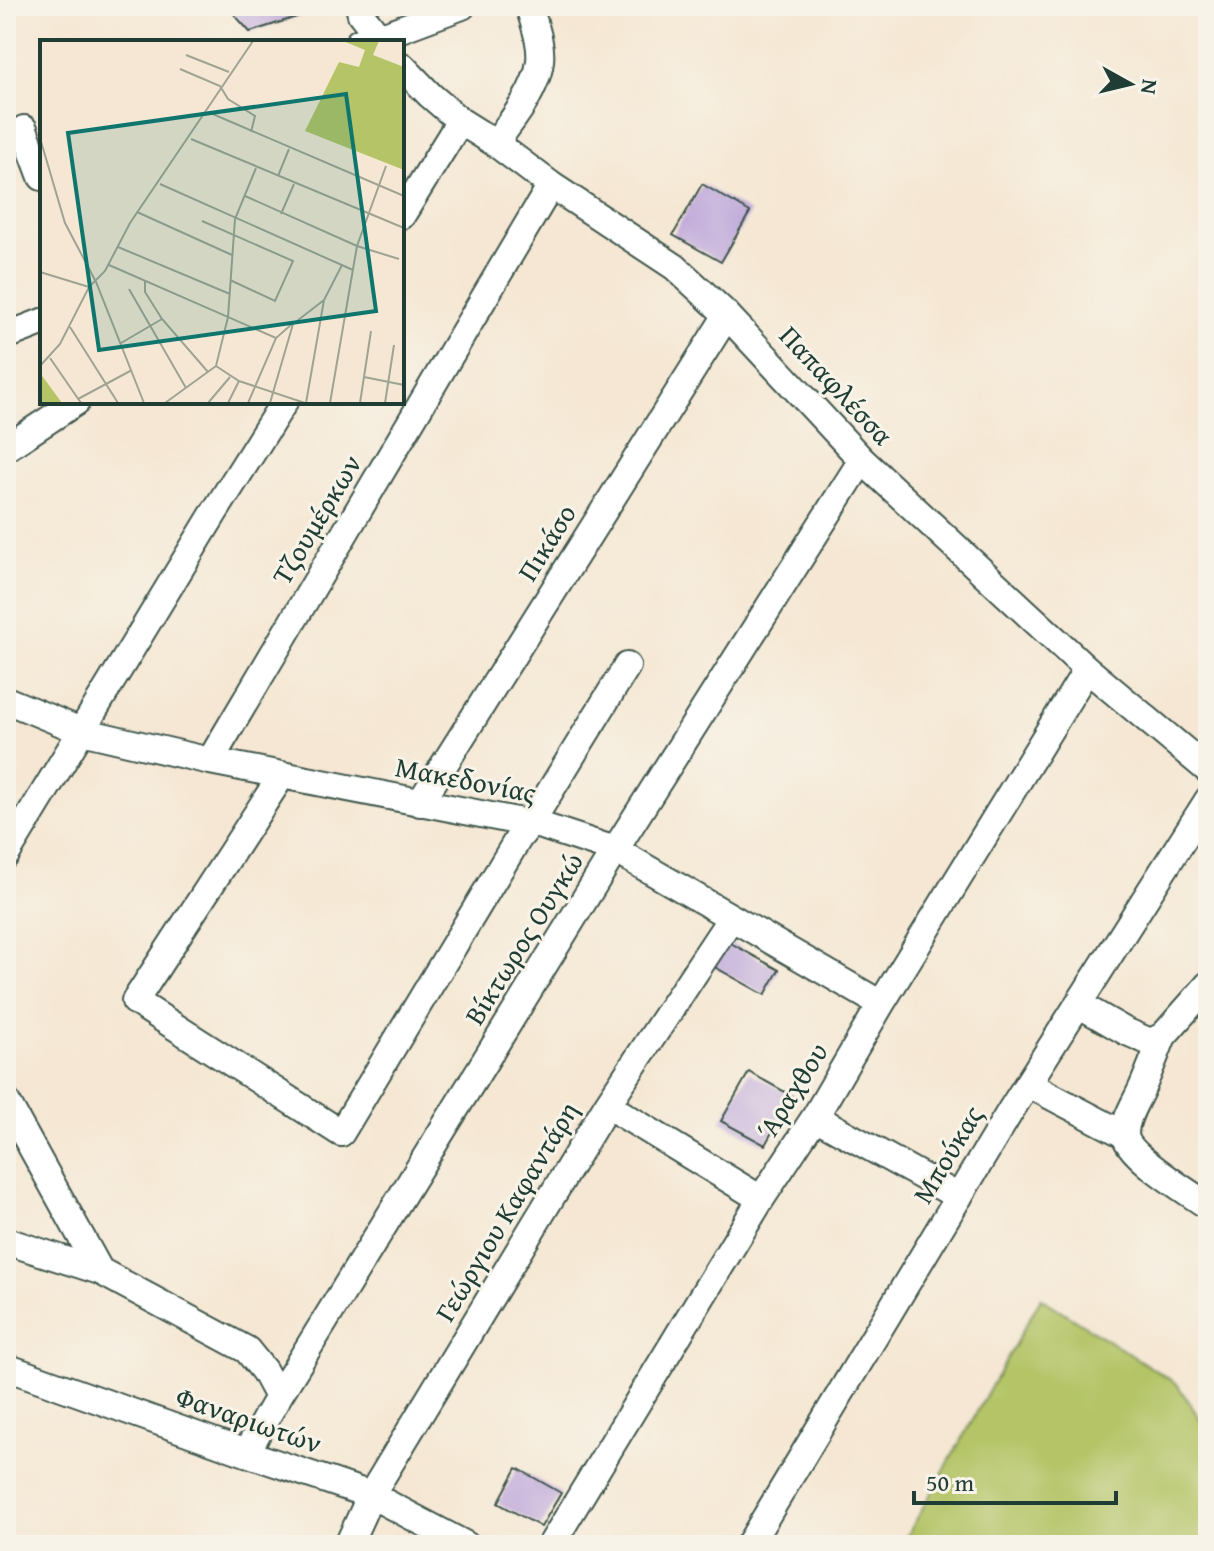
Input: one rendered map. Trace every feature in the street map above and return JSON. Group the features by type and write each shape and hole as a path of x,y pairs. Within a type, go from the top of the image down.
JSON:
{"street":[{"path":"359,6 373,40 462,6"},
{"path":"495,143 520,111 540,62 539,40 529,6"},
{"name":"Παπαφλέσσα","path":"404,68 460,121 675,267 727,315 862,460 1087,669 1208,770"},
{"path":"404,212 460,121"},
{"path":"24,129 40,172"},
{"name":"Τζουμέρκων","path":"210,761 551,185"},
{"name":"Πικάσο","path":"420,803 727,315"},
{"path":"6,336 40,323"},
{"path":"6,448 73,404"},
{"path":"6,855 283,404"},
{"name":"Βίκτωρος Ουγκώ","path":"246,1453 615,850 862,460"},
{"path":"282,775 135,1001 341,1133 518,839 627,666"},
{"name":"Άραχθου","path":"551,1545 1087,669"},
{"name":"Μακεδονίας","path":"6,700 81,731 210,761 530,824 615,850 881,1004"},
{"name":"Μπούκας","path":"749,1545 1028,1084 1208,800"},
{"name":"Γεώργιου Καφαντάρη","path":"348,1545 371,1495 607,1105 731,918"},
{"path":"1208,985 1163,1036 1131,1111 1125,1135 1128,1145 1138,1156 1208,1206"},
{"path":"1078,1004 1150,1042 1163,1036"},
{"path":"1028,1084 1125,1135"},
{"path":"6,1101 100,1271"},
{"path":"607,1105 761,1199"},
{"path":"815,1117 959,1197"},
{"path":"6,1241 100,1271 247,1350 264,1371 278,1397"},
{"name":"Φαναριωτών","path":"6,1367 371,1495 466,1545"}],"green space":[{"path":"1041,1298 1177,1384 1208,1427 1208,1545 902,1545"}],"building":[{"path":"230,6 320,6 321,9 250,32"},
{"path":"702,184 750,212 721,262 673,235"},
{"path":"727,941 779,970 765,995 713,966"},
{"path":"749,1072 792,1096 765,1145 721,1121"},
{"path":"517,1468 561,1493 541,1527 498,1503"}]}
